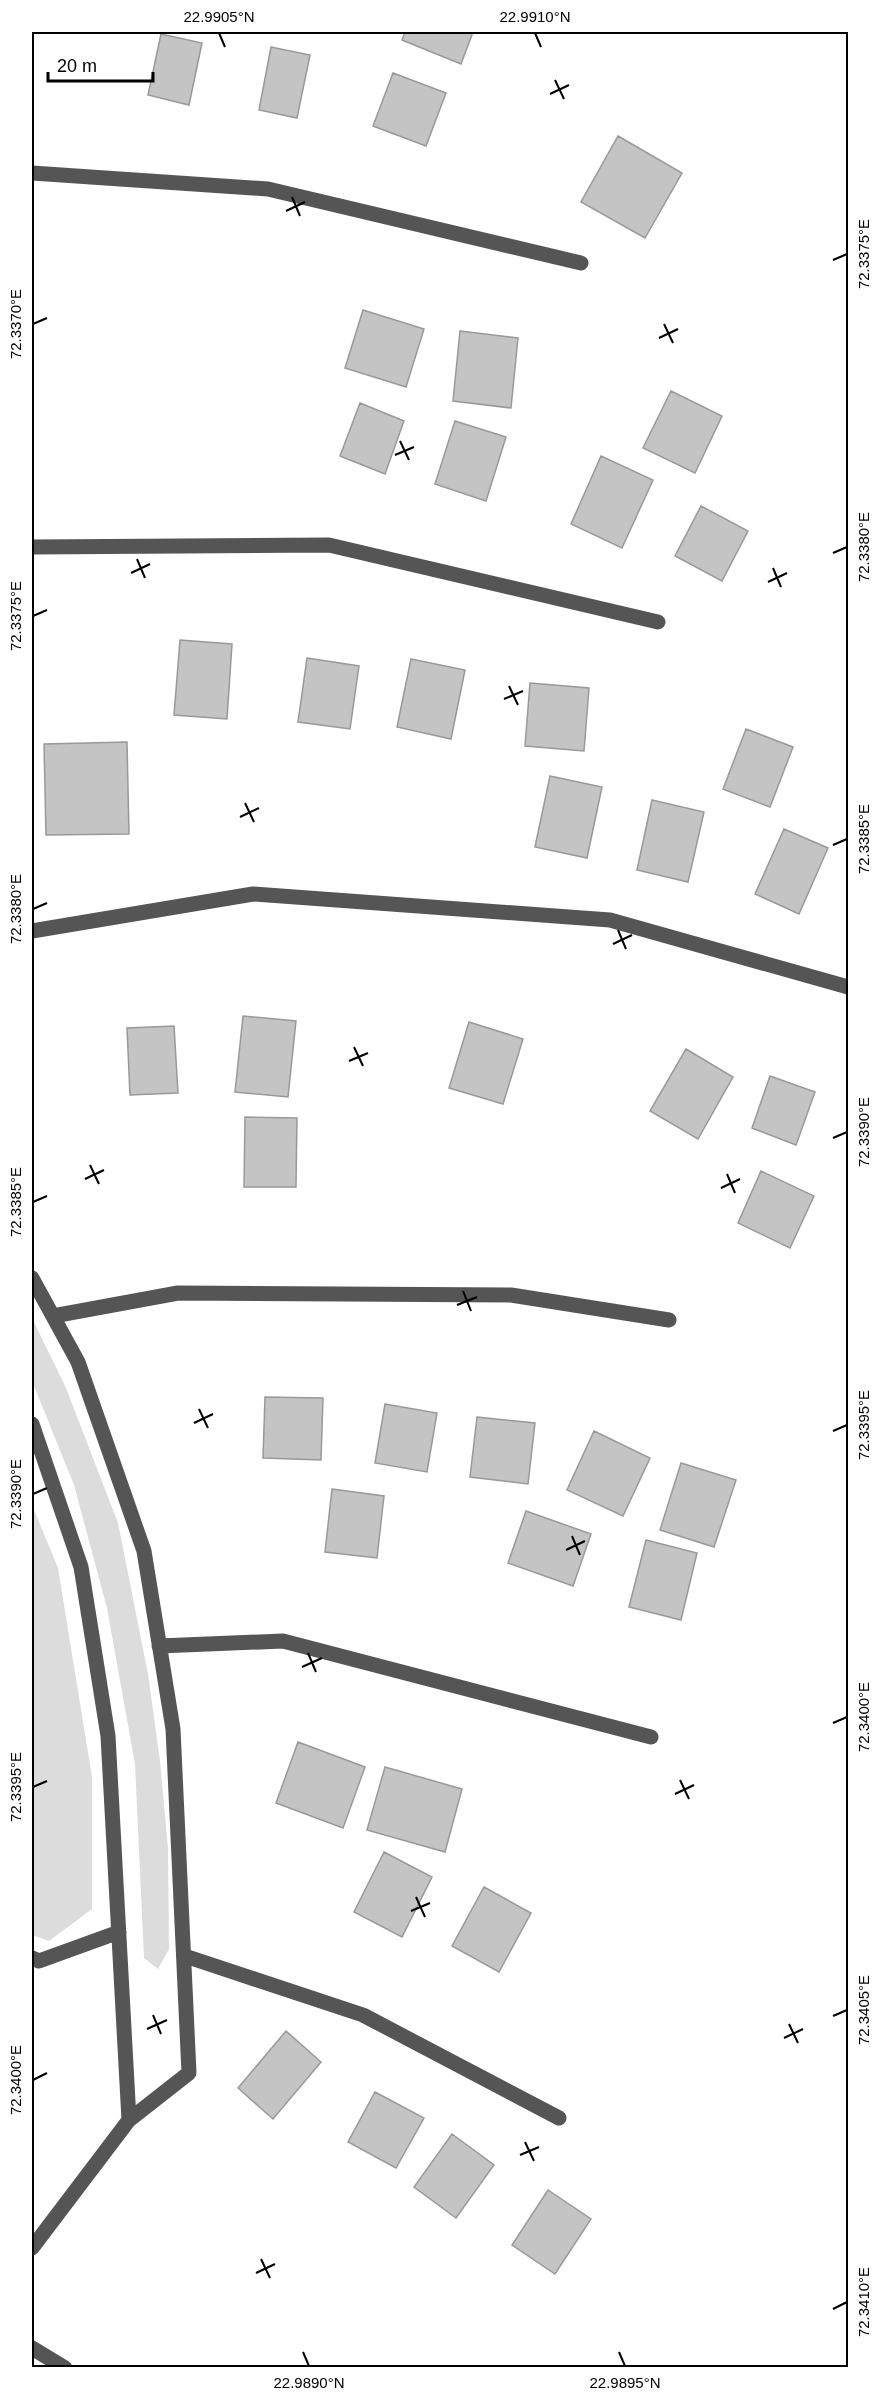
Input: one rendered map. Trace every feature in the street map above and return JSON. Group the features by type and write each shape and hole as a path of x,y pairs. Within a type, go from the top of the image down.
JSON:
{"street":[{"path":"32,173 268,189 581,263"},
{"path":"32,546 329,545 658,622"},
{"path":"32,931 253,894 610,920 849,987"},
{"path":"32,1278 78,1362 144,1551 173,1729 189,2073 129,2120 32,2248"},
{"path":"53,1316 178,1293 511,1295 669,1320"},
{"path":"32,1424 81,1567 108,1736 129,2120"},
{"path":"159,1646 283,1641 651,1737"},
{"path":"32,1958 39,1961 119,1932"},
{"path":"185,1956 363,2014 559,2118"},
{"path":"32,2348 65,2367"}],"shaded area":[{"path":"32,1318 66,1388 118,1523 148,1674 160,1761 168,1849 169,1949 158,1969 144,1958 135,1764 107,1608 74,1485 32,1381"},
{"path":"32,1505 58,1568 92,1777 92,1909 49,1941 32,1935"}],"building":[{"path":"405,32 473,32 461,64 402,40"},
{"path":"161,34 202,43 189,105 148,95"},
{"path":"271,47 310,55 297,118 259,110"},
{"path":"393,73 446,93 426,146 373,126"},
{"path":"618,136 682,173 645,238 581,202"},
{"path":"32,291 33,350 32,350"},
{"path":"363,310 424,329 406,387 345,368"},
{"path":"460,331 518,338 511,408 453,401"},
{"path":"671,391 722,416 695,473 643,448"},
{"path":"360,403 404,421 385,474 340,456"},
{"path":"455,421 506,437 486,501 435,484"},
{"path":"601,456 653,480 622,548 571,524"},
{"path":"701,506 748,531 722,581 675,556"},
{"path":"180,640 232,644 227,719 174,715"},
{"path":"307,658 359,666 350,729 298,722"},
{"path":"411,659 465,670 451,739 397,727"},
{"path":"530,683 589,688 584,751 525,746"},
{"path":"746,729 793,747 770,807 723,789"},
{"path":"127,742 129,834 46,835 44,744"},
{"path":"550,776 602,787 587,858 535,847"},
{"path":"652,800 704,812 688,882 637,870"},
{"path":"784,829 828,848 799,914 755,894"},
{"path":"243,1016 296,1021 288,1097 235,1092"},
{"path":"469,1022 523,1039 503,1104 449,1088"},
{"path":"174,1026 178,1093 130,1095 127,1028"},
{"path":"686,1049 733,1077 698,1139 650,1111"},
{"path":"770,1076 815,1092 796,1145 752,1128"},
{"path":"245,1117 297,1118 296,1187 244,1187"},
{"path":"761,1171 814,1196 790,1248 738,1223"},
{"path":"265,1397 323,1398 321,1460 263,1458"},
{"path":"385,1404 437,1413 427,1472 375,1463"},
{"path":"477,1417 535,1423 528,1484 470,1477"},
{"path":"594,1431 650,1458 623,1516 567,1490"},
{"path":"681,1463 736,1480 714,1547 660,1530"},
{"path":"332,1489 384,1496 377,1558 325,1552"},
{"path":"526,1511 591,1534 573,1586 508,1563"},
{"path":"646,1540 697,1553 681,1620 629,1607"},
{"path":"298,1742 365,1767 343,1828 276,1803"},
{"path":"385,1767 462,1789 445,1852 367,1830"},
{"path":"384,1852 432,1877 402,1937 354,1912"},
{"path":"484,1887 531,1913 499,1972 452,1946"},
{"path":"286,2031 321,2062 273,2119 238,2088"},
{"path":"375,2092 424,2118 396,2168 348,2142"},
{"path":"452,2134 494,2165 456,2218 414,2187"},
{"path":"548,2190 591,2219 555,2274 512,2245"}]}
